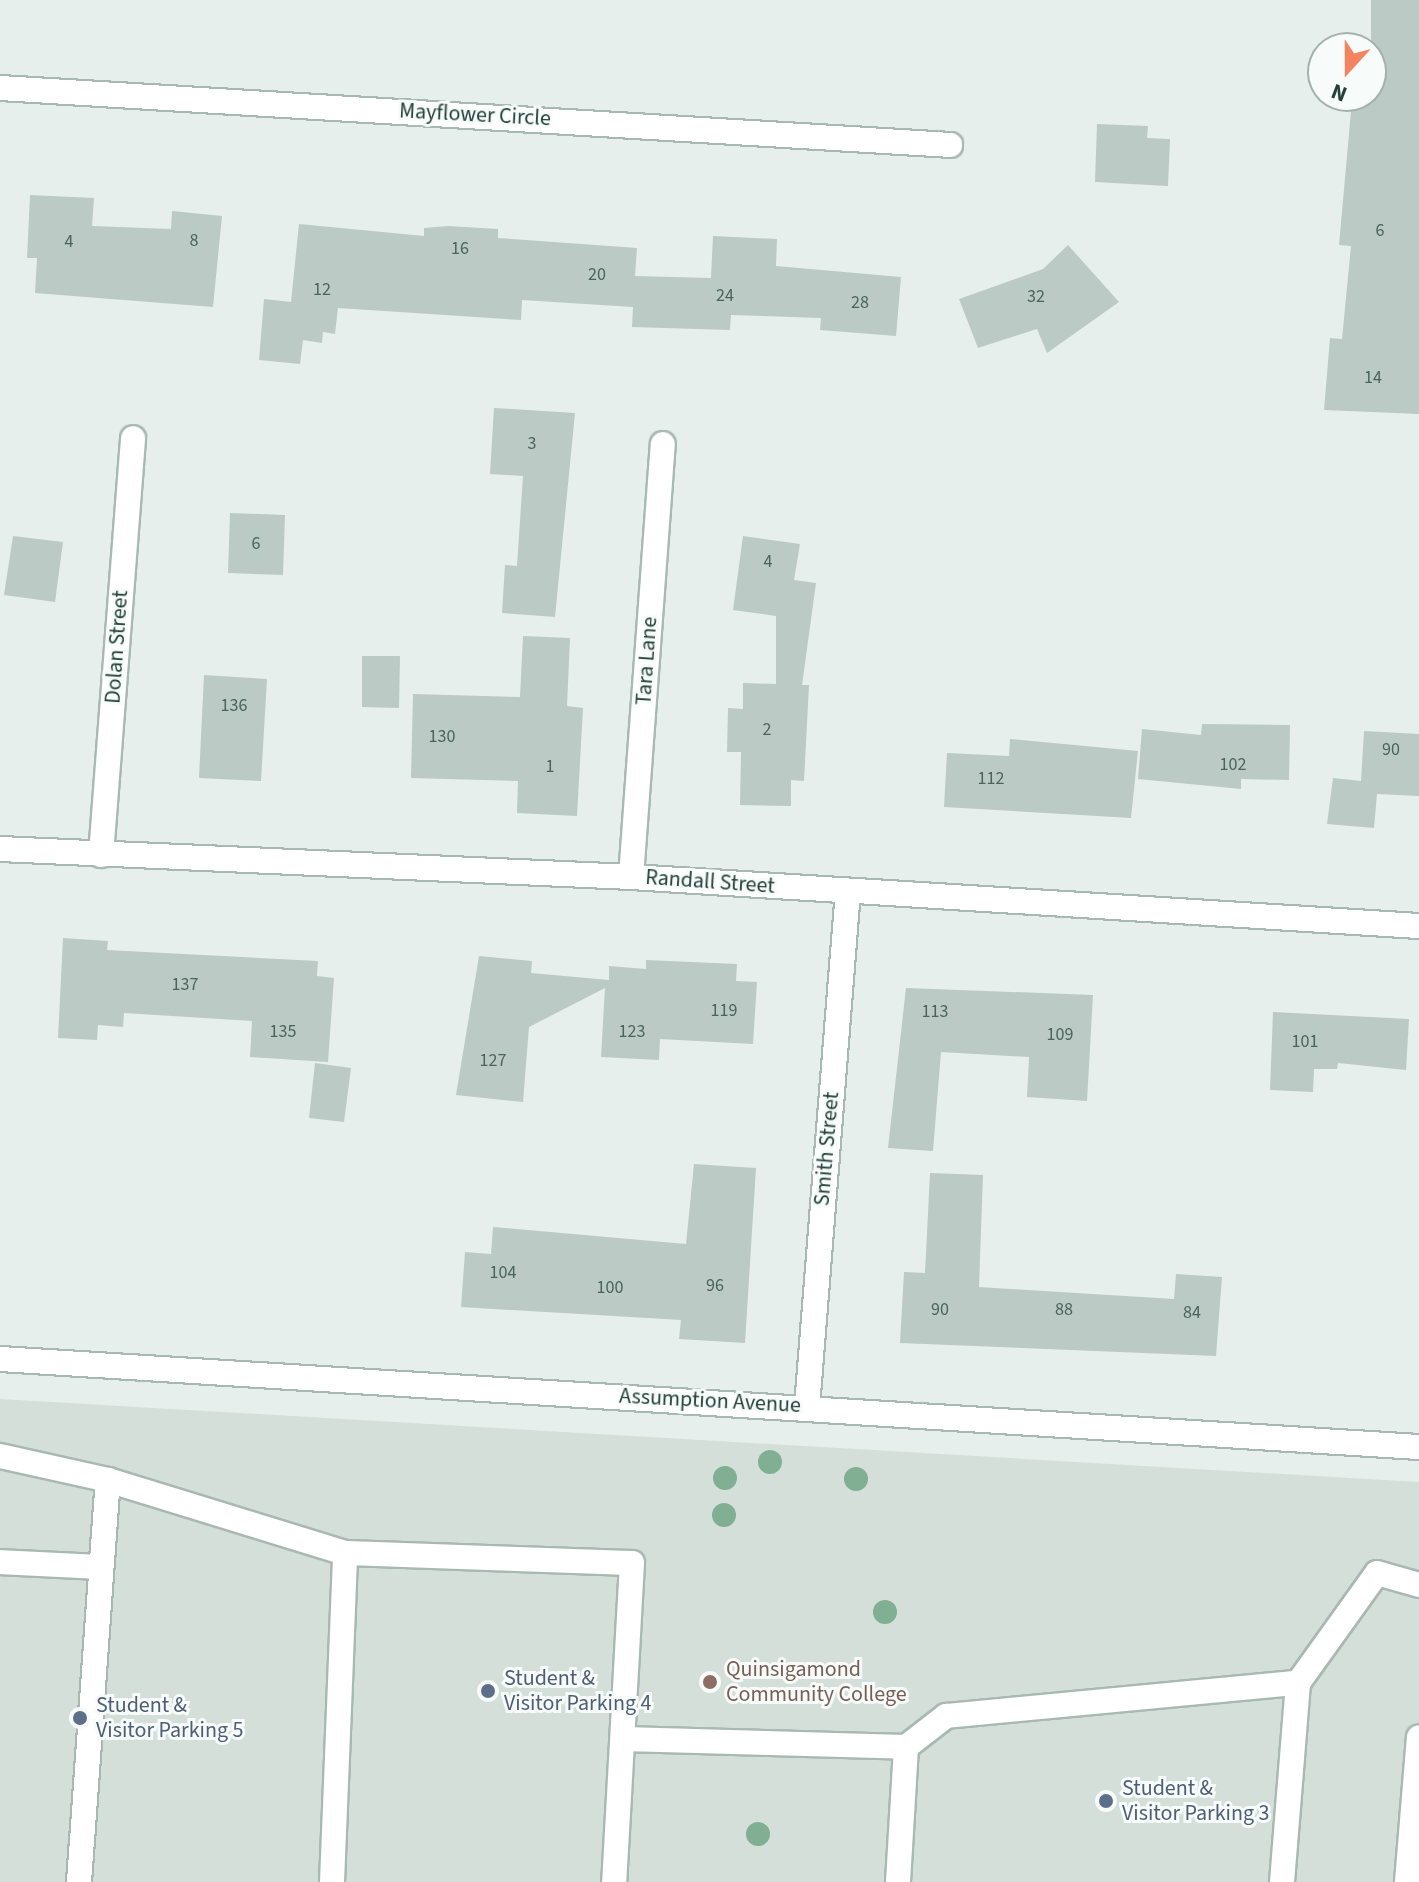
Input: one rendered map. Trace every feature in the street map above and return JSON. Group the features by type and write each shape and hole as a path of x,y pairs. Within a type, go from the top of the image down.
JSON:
{"street":[{"name":"Mayflower Circle","path":"0,88 950,145"},
{"name":"Dolan Street","path":"101,855 133,438"},
{"name":"Tara Lane","path":"631,877 663,444"},
{"name":"Randall Street","path":"0,849 631,877 1419,926"},
{"name":"Smith Street","path":"807,1407 848,891"},
{"name":"Assumption Avenue","path":"0,1359 1419,1447"},
{"path":"0,1456 108,1480 345,1553 632,1563 614,1882"},
{"path":"79,1882 98,1567 108,1480"},
{"path":"332,1882 345,1553"},
{"path":"0,1562 98,1567"},
{"path":"1282,1882 1298,1683 1377,1573 1419,1585"},
{"path":"624,1739 906,1747 946,1716 1298,1683"},
{"path":"1407,1882 1419,1737"},
{"path":"898,1882 906,1747"}],"shaded area":[{"name":"Quinsigamond Community College","path":"0,1399 1419,1482 1419,1882 0,1882"}],"building":[{"path":"1371,0 1419,0 1419,414 1324,410 1330,338 1342,339 1351,246 1339,245 1351,112 1387,112 1387,32 1371,32"},
{"path":"1097,124 1148,126 1147,138 1170,139 1168,186 1095,182"},
{"path":"30,195 94,198 92,226 171,229 172,211 222,216 213,307 35,293 37,258 27,258"},
{"path":"299,224 424,236 424,228 498,229 498,238 637,248 635,276 711,278 713,236 777,239 776,266 901,277 896,336 820,330 821,318 731,315 730,330 632,327 633,307 522,300 521,320 338,308 335,334 323,332 322,343 303,340 300,364 259,360 264,299 291,302"},
{"path":"1068,245 1119,302 1047,353 1037,329 978,348 959,299 1043,269"},
{"path":"494,408 575,413 555,617 502,613 505,565 517,566 523,476 490,474"},
{"path":"230,513 285,515 283,575 228,573"},
{"path":"13,536 63,542 55,602 4,595"},
{"path":"743,536 800,544 794,580 816,583 802,685 809,685 804,781 791,780 791,806 740,805 741,752 727,752 728,708 743,709 743,683 776,684 776,616 733,610"},
{"path":"523,636 570,638 567,706 583,708 577,816 517,813 518,781 411,778 413,694 520,697"},
{"path":"362,656 400,656 399,708 362,707"},
{"path":"204,675 267,679 261,781 199,778"},
{"path":"1202,724 1290,725 1289,780 1241,779 1241,789 1138,779 1142,729 1201,735"},
{"path":"1364,731 1419,734 1419,796 1377,794 1374,828 1327,824 1333,778 1361,781"},
{"path":"1010,739 1138,751 1131,818 944,807 947,753 1009,756"},
{"path":"63,938 108,941 107,950 318,961 317,976 334,978 328,1062 250,1057 252,1021 124,1013 123,1027 98,1025 97,1040 58,1038"},
{"path":"479,956 532,961 531,973 609,980 609,966 646,969 646,960 737,964 736,981 757,982 753,1044 660,1039 659,1060 601,1057 605,988 529,1027 523,1102 456,1095"},
{"path":"906,988 1093,995 1087,1101 1027,1097 1029,1057 941,1052 933,1151 888,1148"},
{"path":"1273,1012 1409,1019 1406,1070 1338,1063 1337,1069 1314,1069 1313,1092 1270,1090"},
{"path":"315,1063 351,1068 344,1122 309,1118"},
{"path":"694,1164 756,1168 745,1343 679,1339 681,1320 461,1307 465,1252 491,1254 493,1227 686,1244"},
{"path":"930,1173 983,1175 979,1287 1174,1299 1176,1274 1222,1277 1216,1356 900,1343 904,1272 925,1273"}],"place":[{"name":"Quinsigamond Community College","path":"710,1682"},
{"name":"Student & Visitor Parking 4","path":"488,1691"},
{"name":"Student & Visitor Parking 5","path":"80,1718"},
{"name":"Student & Visitor Parking 3","path":"1106,1801"}]}
